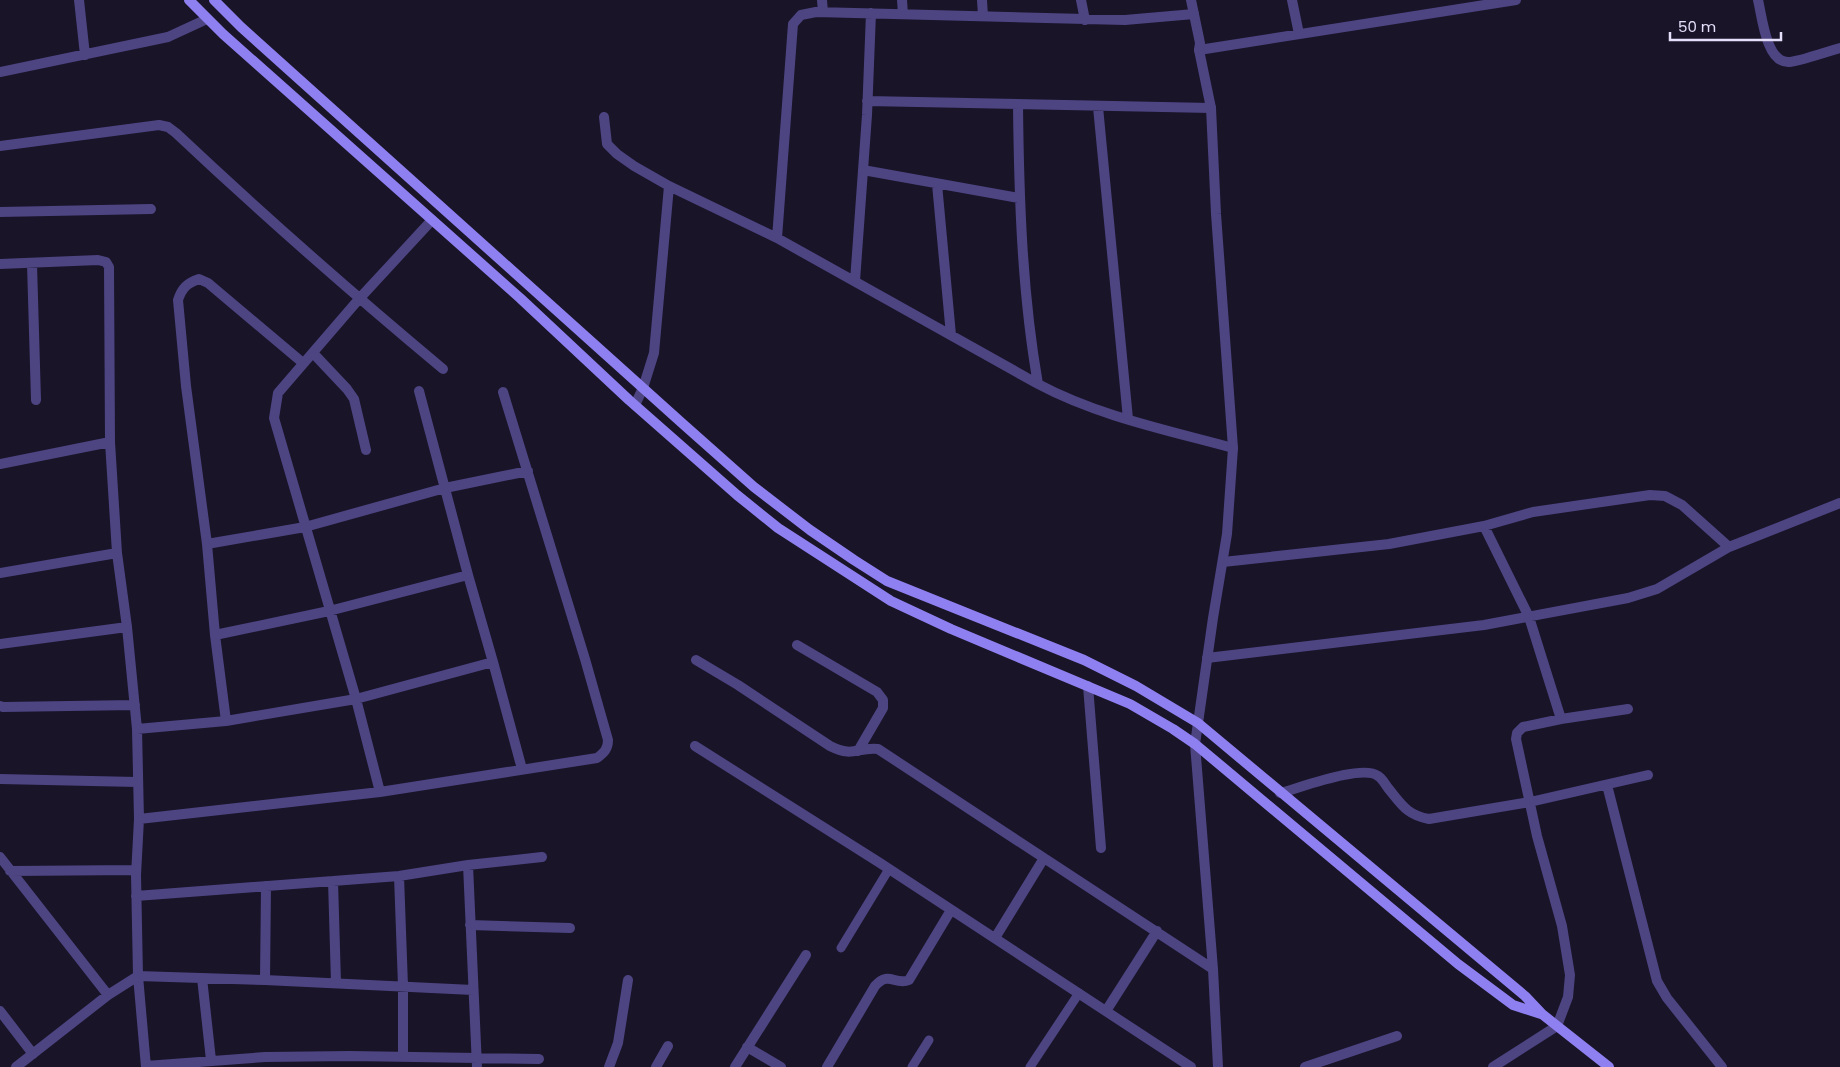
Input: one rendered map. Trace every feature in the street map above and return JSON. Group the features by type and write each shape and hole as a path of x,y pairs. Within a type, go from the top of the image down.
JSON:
{"main road":[{"path":"189,0 207,19 285,90 520,298 635,405 737,495 778,528 891,601 951,629 1130,704 1173,729 1195,744 1458,964 1513,1005 1542,1014"},
{"path":"214,0 241,27 643,388 754,486 818,535 887,580 1084,660 1136,686 1198,723 1524,996 1542,1014 1608,1067"}],"street":[{"path":"79,0 85,55"},
{"path":"822,0 823,12"},
{"path":"902,0 903,14"},
{"path":"982,0 983,16"},
{"path":"1081,0 1085,20"},
{"path":"1191,0 1211,108 1216,214 1233,448 1227,534 1195,744 1213,969 1218,1067"},
{"path":"1292,0 1299,34"},
{"path":"1199,50 1463,4 1516,0"},
{"path":"1758,0 1769,49 1778,59 1787,62 1840,48"},
{"path":"776,238 794,24 801,15 823,12 1125,20 1194,14"},
{"path":"855,281 871,13"},
{"path":"0,69 85,55 168,38 207,19"},
{"path":"867,101 1211,108"},
{"path":"1018,105 1019,198 1032,351 1038,384"},
{"path":"1098,107 1128,419"},
{"path":"604,117 607,144 634,166 669,186 776,238 1038,384 1077,403 1233,448"},
{"path":"0,146 158,125 168,127 359,299 443,369"},
{"path":"863,170 1019,198"},
{"path":"937,184 951,335"},
{"path":"635,405 643,388 654,353 669,186"},
{"path":"0,212 151,209"},
{"path":"380,792 356,699 274,418 278,393 359,299 432,220"},
{"path":"0,264 98,260 106,262 109,266 110,442 118,553 137,729 139,819 136,896 139,946 138,976 146,1066 265,1057 402,1057 477,1062 538,1059"},
{"path":"32,264 36,400"},
{"path":"226,721 215,634 207,544 186,386 178,300 182,290 191,282 199,279 208,283 303,363"},
{"path":"313,353 354,399 366,450"},
{"path":"419,392 522,769"},
{"path":"139,819 380,792 597,758 604,753 608,746 585,659 503,392"},
{"path":"0,464 110,442"},
{"path":"207,544 305,527 445,488 528,471"},
{"path":"1223,562 1389,544 1484,526 1533,512 1650,495 1665,496 1682,505 1729,547"},
{"path":"1207,658 1484,625 1628,598 1657,589 1729,547 1840,503"},
{"path":"1484,526 1529,617 1561,719"},
{"path":"0,573 118,553"},
{"path":"215,634 329,611 468,575"},
{"path":"0,644 127,627"},
{"path":"797,645 877,692 883,700 883,708 858,751"},
{"path":"696,660 842,752 868,748 878,750 1213,969"},
{"path":"137,729 226,721 356,699 493,662"},
{"path":"1088,686 1101,848"},
{"path":"0,706 135,705"},
{"path":"1493,1067 1557,1026 1568,997 1570,975 1562,926 1537,836 1516,739 1517,733 1523,727 1628,709"},
{"path":"695,746 889,869 1191,1067"},
{"path":"1280,793 1354,772 1366,772 1378,775 1407,812 1417,817 1430,819 1530,802 1648,775"},
{"path":"0,779 137,782"},
{"path":"1607,785 1657,981 1667,998 1722,1067"},
{"path":"0,857 108,995"},
{"path":"136,896 399,876 542,857"},
{"path":"994,938 1044,858"},
{"path":"468,866 477,1062"},
{"path":"10,871 136,870"},
{"path":"399,876 403,986 402,1057"},
{"path":"333,881 336,983"},
{"path":"265,980 266,886"},
{"path":"827,1067 875,986 883,978 904,982 909,980 951,910"},
{"path":"470,924 570,928"},
{"path":"1106,1011 1157,931"},
{"path":"735,1067 806,955"},
{"path":"16,1067 108,995 138,976 473,990"},
{"path":"202,978 217,1062"},
{"path":"609,1067 618,1043 628,980"},
{"path":"0,1011 33,1054"},
{"path":"1306,1067 1397,1036"},
{"path":"656,1067 668,1046"},
{"path":"747,1047 781,1067"}],"lane":[{"path":"842,948 889,869"},
{"path":"1030,1067 1079,993"},
{"path":"912,1067 929,1040"}]}
